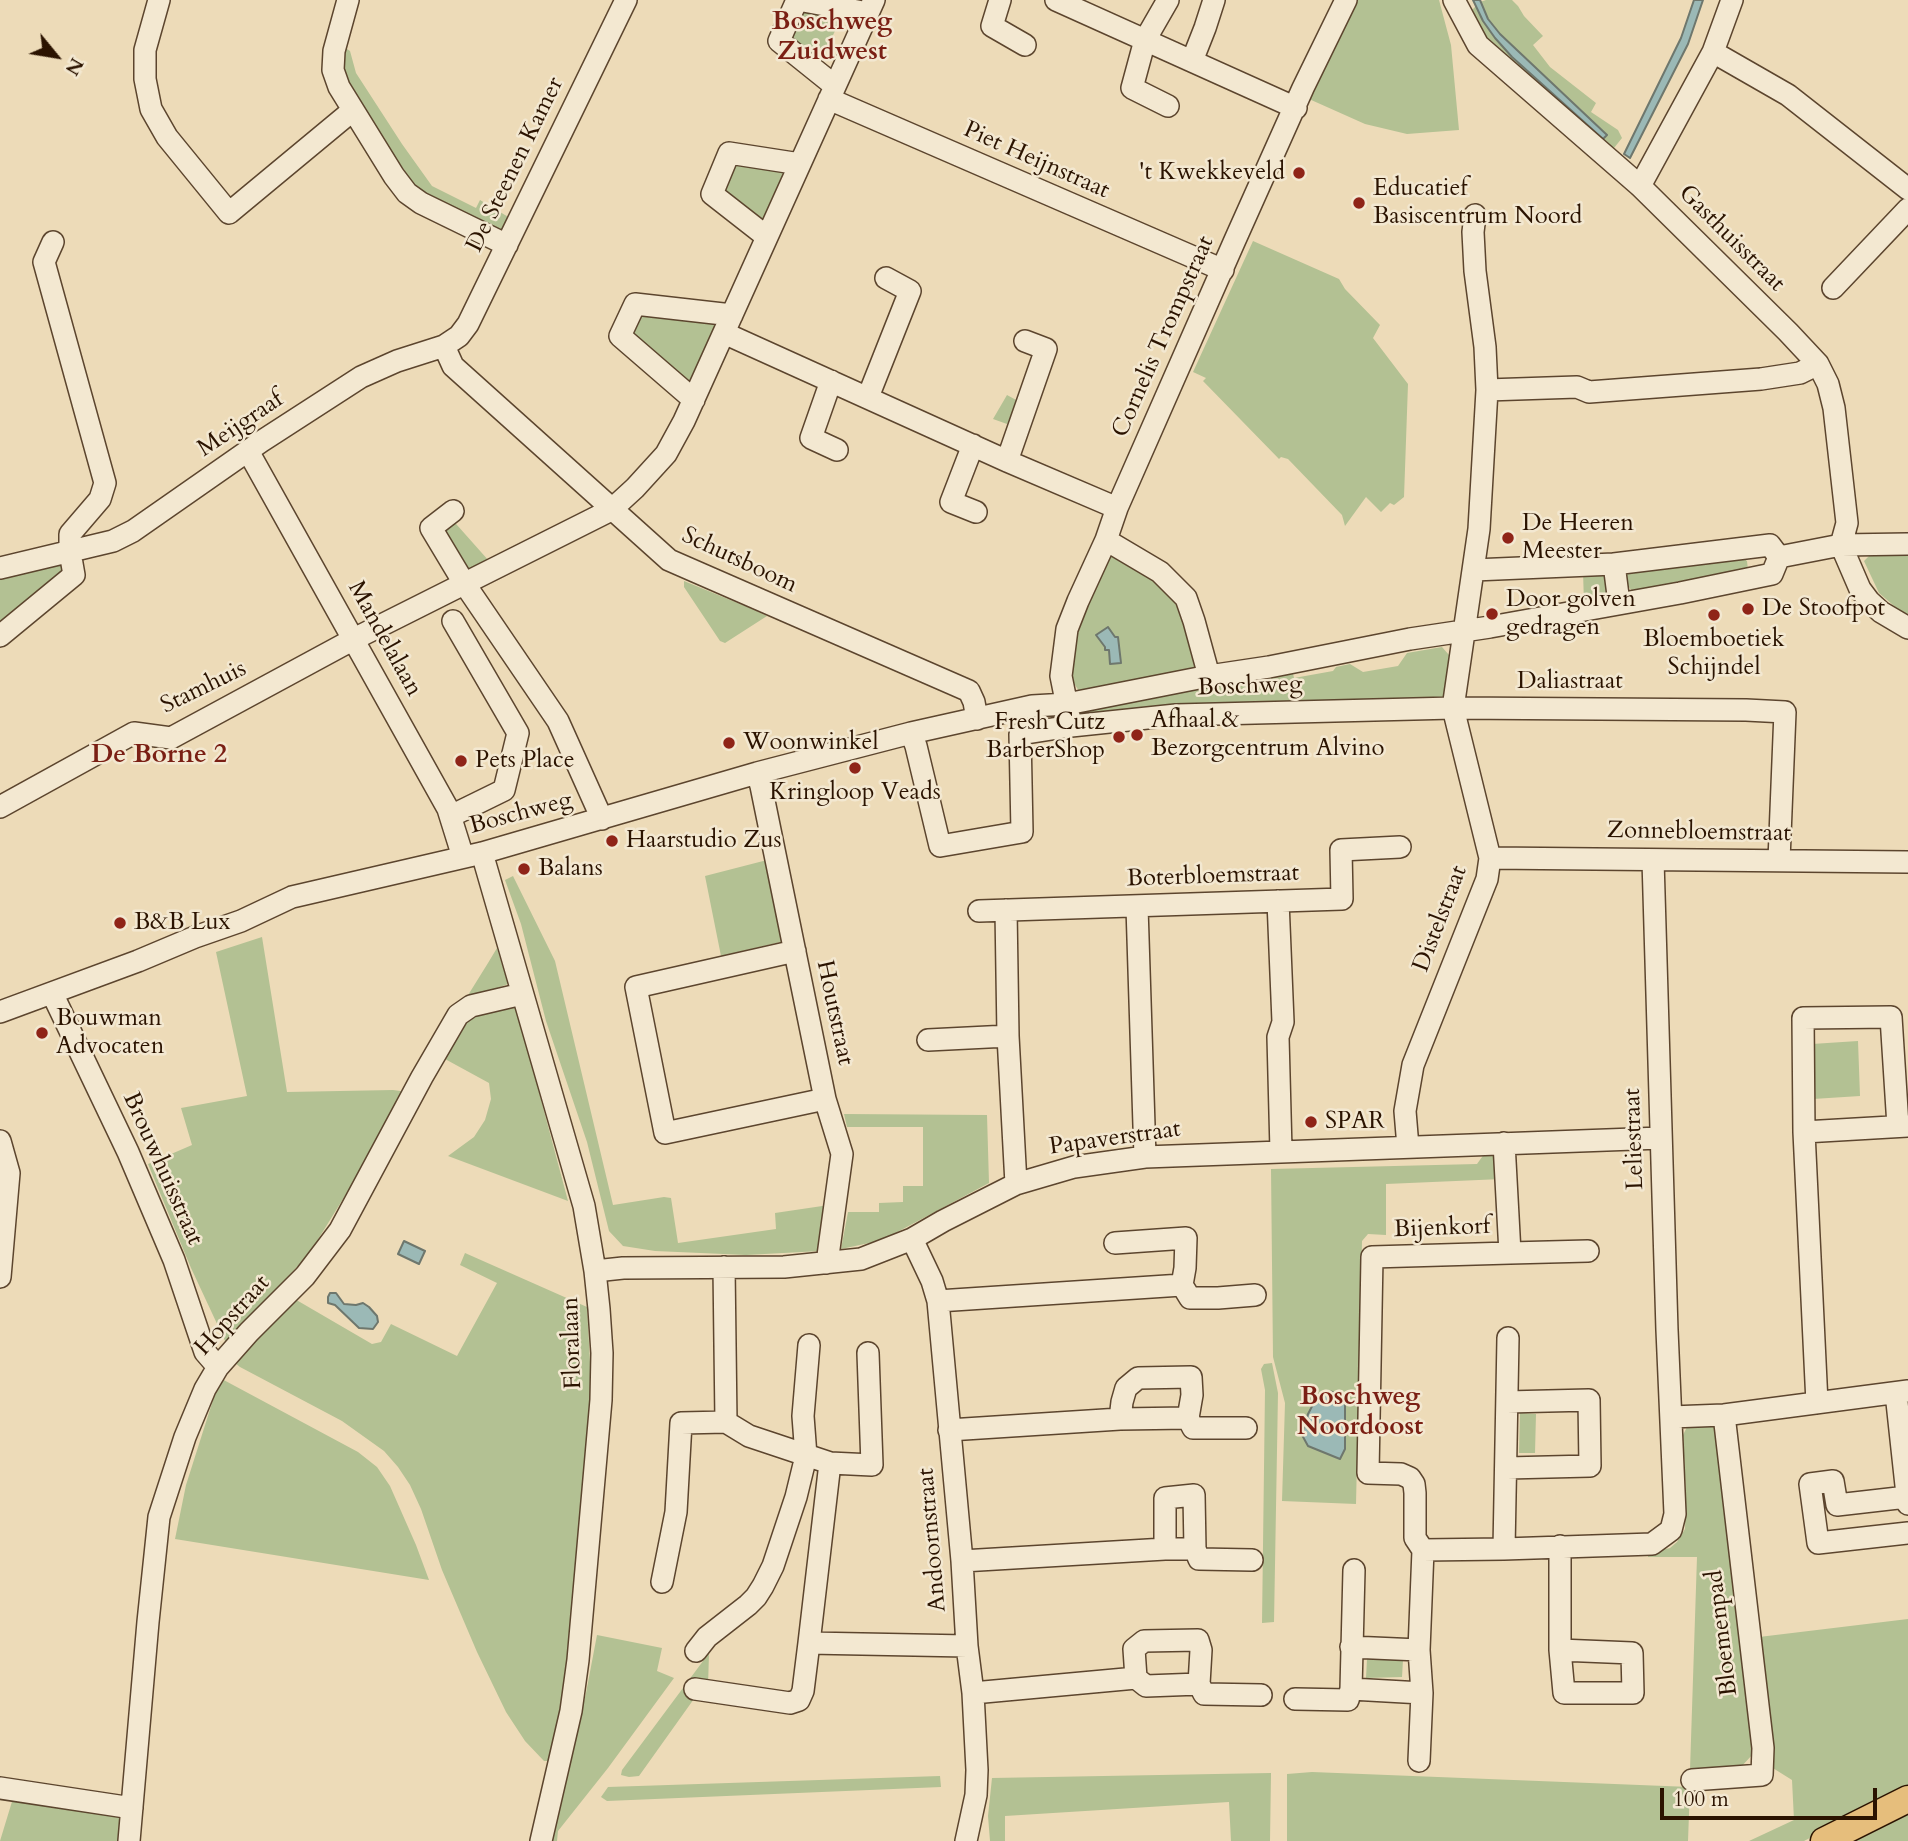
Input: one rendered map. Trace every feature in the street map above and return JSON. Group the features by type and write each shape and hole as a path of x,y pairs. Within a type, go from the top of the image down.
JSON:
{"main road":[{"path":"1824,1841 1908,1799"}],"street":[{"path":"159,0 145,50 145,79 151,109 167,137 229,213 352,111"},
{"path":"348,0 334,51 333,70 352,111 394,176 407,193 421,203 507,245"},
{"name":"De Steenen Kamer","path":"444,346 459,336 468,324 626,0"},
{"path":"797,0 871,7"},
{"name":"Piet Heijnstraat","path":"797,0 779,41 832,92 1223,270"},
{"path":"1000,0 992,26 1025,45"},
{"path":"1056,0 1296,108"},
{"path":"1168,0 1145,40 1132,88 1168,106"},
{"path":"1192,61 1214,0"},
{"name":"Cornelis Trompstraat","path":"1067,704 1060,676 1067,629 1078,601 1303,88 1346,0"},
{"name":"Gasthuisstraat","path":"1454,0 1478,45 1640,186 1818,364 1828,384 1834,408 1847,523 1841,545"},
{"path":"1640,186 1713,52 1732,0"},
{"name":"Stamhuis","path":"0,807 134,733 171,738 355,639 611,510 635,488 666,454 684,421 871,7"},
{"path":"1713,52 1788,95 1908,189"},
{"path":"767,237 712,194 729,153 800,164"},
{"path":"1833,288 1908,209"},
{"path":"1453,708 1479,529 1487,390 1472,232 1475,215"},
{"path":"0,636 74,575 70,534 100,499 105,483 44,262 53,242"},
{"path":"868,397 910,291 886,278"},
{"path":"694,400 621,336 635,304 728,324 831,382 1117,508"},
{"path":"1007,461 1046,349 1025,341"},
{"name":"Meijgraaf","path":"0,568 113,541 133,531 361,377 397,361 444,346"},
{"name":"Schutsboom","path":"444,346 453,366 668,560 969,691 974,702 976,719"},
{"path":"1487,390 1577,387 1589,392 1748,380 1800,373 1818,364"},
{"path":"831,382 811,438 837,450"},
{"path":"973,445 951,502 976,512"},
{"name":"Mandelalaan","path":"248,451 355,639 472,855"},
{"path":"453,511 431,528 464,583 558,721 602,819"},
{"path":"1106,540 1160,572 1186,598 1209,676"},
{"name":"Boschweg","path":"1779,557 1841,545 1908,544"},
{"name":"Boschweg","path":"1474,570 1614,564 1770,545 1779,557"},
{"path":"1841,545 1860,590 1881,612 1908,628"},
{"name":"Boschweg","path":"0,1011 241,921 292,897 472,855 757,773 911,733 1032,706 1067,704 1772,574 1779,557"},
{"path":"1614,564 1619,604"},
{"path":"451,816 504,790 518,733 453,621"},
{"path":"1067,704 1070,726"},
{"name":"Boschweg","path":"911,733 940,846 1022,832 1020,734 1176,715 1453,708"},
{"name":"Distelstraat","path":"1408,1147 1405,1111 1413,1065 1487,879 1490,858 1453,708"},
{"name":"Daliastraat","path":"1453,708 1785,712 1779,860"},
{"name":"Houtstraat","path":"757,773 825,1099 842,1154 827,1263"},
{"name":"Boterbloemstraat","path":"979,911 1342,899 1341,850 1400,847"},
{"name":"Floralaan","path":"472,855 522,994 584,1206 595,1271 602,1353 601,1400 571,1711 541,1841"},
{"name":"Zonnebloemstraat","path":"1490,858 1908,862"},
{"name":"Leliestraat","path":"1653,860 1671,1417"},
{"path":"1278,901 1283,1022 1278,1037 1281,1151"},
{"path":"1138,906 1145,1157"},
{"path":"1006,910 1008,1036 1016,1184"},
{"path":"794,951 636,987 666,1133 825,1099"},
{"name":"Brouwhuisstraat","path":"52,993 128,1152 174,1260 205,1352 218,1367"},
{"name":"Hopstraat","path":"129,1841 159,1517 185,1437 205,1389 218,1367 249,1332 322,1257 340,1230 458,1015 471,1006 522,994"},
{"path":"1804,1132 1903,1126 1891,1017 1803,1018 1804,1132 1817,1403"},
{"path":"928,1040 1008,1036"},
{"name":"Papaverstraat","path":"595,1271 624,1268 784,1266 861,1259 912,1239 1016,1184 1074,1167 1145,1157 1661,1138"},
{"path":"0,1141 9,1173 0,1277"},
{"path":"1504,1143 1510,1253 1588,1251"},
{"path":"1115,1243 1186,1238 1182,1284 1190,1298 1255,1295"},
{"name":"Andoornstraat","path":"912,1239 932,1281 938,1301 962,1561 977,1770 976,1795 966,1841"},
{"name":"Bijenkorf","path":"1423,1550 1415,1538 1415,1493 1410,1478 1401,1474 1368,1474 1372,1257 1510,1253"},
{"path":"724,1267 726,1422"},
{"path":"938,1301 1182,1284"},
{"path":"1504,1549 1508,1338"},
{"path":"696,1651 707,1637 748,1605 763,1586 773,1566 796,1497 806,1456 803,1416 809,1345"},
{"path":"662,1582 676,1512 681,1423 726,1422 748,1436 806,1456 830,1463 872,1465 869,1353"},
{"path":"1120,1419 1126,1388 1138,1378 1191,1377 1192,1395 1188,1418 1193,1428 1246,1428"},
{"path":"1419,1761 1422,1693 1419,1650 1423,1550 1653,1544 1671,1530 1675,1514 1671,1417 1724,1415 1902,1392 1907,1500 1837,1505 1833,1480 1810,1484 1818,1543 1908,1533"},
{"path":"1507,1402 1589,1400 1590,1466 1507,1468"},
{"name":"Bloemenpad","path":"1692,1780 1762,1775 1763,1748 1724,1415"},
{"path":"949,1430 1120,1419 1188,1418"},
{"path":"695,1689 790,1703 799,1700 803,1691 830,1463"},
{"path":"1165,1549 1165,1498 1194,1495 1195,1549 1199,1559 1252,1560"},
{"path":"1560,1546 1560,1650"},
{"path":"962,1561 1195,1549"},
{"path":"1295,1699 1349,1700 1354,1570"},
{"path":"1136,1678 1134,1649 1144,1641 1198,1640 1199,1684 1204,1694 1261,1695"},
{"path":"809,1643 967,1646"},
{"path":"1352,1647 1419,1650"},
{"path":"973,1693 1136,1678 1146,1686 1199,1684"},
{"path":"1351,1689 1422,1693"},
{"path":"0,1788 132,1808"}],"green space":[{"path":"1353,0 1439,0 1451,45 1459,130 1407,134 1365,124 1309,99"},
{"path":"1486,0 1512,0 1543,36 1533,45 1550,67 1596,103 1591,112 1618,130 1622,138 1610,153 1500,61 1469,13"},
{"path":"801,11 842,16 819,65 789,35"},
{"path":"344,47 350,51 356,73 432,186 476,208 480,200 510,218 506,227 501,231 415,186 341,77"},
{"path":"735,161 787,169 762,226 720,194"},
{"path":"1253,241 1339,279 1345,289 1380,325 1373,338 1408,384 1404,497 1394,505 1390,503 1381,512 1366,497 1345,526 1342,515 1288,459 1279,459 1203,381 1206,378 1193,372"},
{"path":"640,311 722,321 691,387 628,334"},
{"path":"1007,395 1018,401 1007,424 993,419"},
{"path":"449,516 489,561 470,574 437,523"},
{"path":"1112,553 1147,574 1170,595 1187,623 1198,668 1079,691 1073,682 1072,671 1077,636"},
{"path":"1739,554 1747,561 1748,570 1632,591 1625,582 1628,571"},
{"path":"1908,554 1908,614 1900,611 1879,593 1864,561 1869,556"},
{"path":"62,563 68,566 0,631 0,576"},
{"path":"1583,571 1602,573 1608,578 1609,589 1602,597 1584,604"},
{"path":"684,581 767,616 725,643 720,641 684,587"},
{"path":"1442,647 1449,655 1446,694 1441,698 1086,718 1085,708 1292,669 1294,678 1333,671 1336,667 1350,664 1363,672 1398,666 1407,653"},
{"path":"771,859 789,940 721,956 705,876"},
{"path":"513,876 555,961 613,1205 671,1198 678,1243 776,1229 775,1213 829,1205 821,1251 746,1255 655,1251 623,1246 609,1231 587,1142 546,1021 521,924 505,880"},
{"path":"262,937 287,1092 408,1092 309,1254 226,1343 191,1268 148,1164 192,1145 181,1108 247,1096 216,952"},
{"path":"497,948 508,984 465,1000 488,963"},
{"path":"507,1003 516,1006 568,1201 448,1156 474,1137 485,1120 491,1099 489,1083 445,1059 471,1016"},
{"path":"1858,1041 1860,1096 1813,1099 1812,1044"},
{"path":"844,1114 987,1115 989,1183 888,1237 841,1249 848,1212 879,1212 879,1203 903,1202 903,1186 923,1186 923,1127 847,1127"},
{"path":"1487,1150 1502,1151 1502,1179 1386,1184 1386,1235 1368,1234 1362,1241 1356,1504 1282,1501 1285,1403 1273,1357 1271,1169 1477,1164"},
{"path":"465,1253 587,1307 591,1380 590,1469 580,1589 559,1720 548,1761 544,1761 525,1741 506,1712 442,1570 421,1509 398,1467 384,1451 342,1421 234,1362 293,1298 372,1344 381,1342 391,1324 457,1356 497,1283 460,1265"},
{"path":"1272,1363 1278,1393 1274,1622 1262,1623 1265,1390 1261,1369 1264,1364"},
{"path":"220,1378 358,1452 377,1467 390,1486 429,1580 175,1539 186,1485"},
{"path":"1520,1413 1536,1414 1535,1453 1519,1453"},
{"path":"1712,1425 1716,1428 1753,1754 1740,1768 1690,1770 1697,1557 1648,1557 1648,1553 1670,1548 1685,1529 1683,1435 1687,1427"},
{"path":"1908,1619 1908,1787 1804,1841 1749,1841 1794,1820 1792,1780 1768,1765 1759,1637"},
{"path":"597,1635 662,1648 657,1671 674,1678 558,1831 557,1841 550,1841 586,1693"},
{"path":"709,1653 708,1687 701,1689 639,1776 621,1775 622,1770"},
{"path":"1367,1659 1403,1660 1402,1677 1366,1678"},
{"path":"1312,1772 1690,1787 1688,1841 1287,1841 1287,1774"},
{"path":"1271,1773 1270,1841 1231,1841 1229,1802 1005,1816 1005,1841 990,1841 988,1816 992,1778"},
{"path":"940,1776 941,1787 607,1801 601,1797 608,1787"},
{"path":"14,1795 126,1817 124,1841 0,1841"},
{"path":"1908,1807 1908,1841 1840,1841"}],"water":[{"path":"1473,0 1480,0 1488,19 1500,34 1607,135 1603,139 1512,57 1483,21"},
{"path":"1694,0 1703,0 1688,44 1630,158 1624,154 1681,38"},
{"path":"1108,627 1115,637 1118,637 1121,663 1110,664 1109,650 1105,650 1096,635"},
{"path":"404,1241 425,1251 419,1264 398,1254"},
{"path":"330,1293 336,1293 344,1304 363,1303 369,1307 377,1316 378,1322 373,1329 359,1328 335,1305 328,1303"},
{"path":"1329,1391 1336,1393 1345,1402 1345,1449 1340,1459 1308,1446 1302,1435 1308,1414 1318,1395"}],"place":[{"name":"'t Kwekkeveld","path":"1299,173"},
{"name":"Educatief Basiscentrum Noord","path":"1359,203"},
{"name":"De Heeren Meester","path":"1508,538"},
{"name":"De Stoofpot","path":"1748,609"},
{"name":"Door golven gedragen","path":"1492,614"},
{"name":"Bloemboetiek Schijndel","path":"1714,615"},
{"name":"Afhaal & Bezorgcentrum Alvino","path":"1137,735"},
{"name":"Fresh Cutz BarberShop","path":"1119,737"},
{"name":"Woonwinkel","path":"729,743"},
{"name":"Pets Place","path":"461,761"},
{"name":"Kringloop Veads","path":"855,768"},
{"name":"Haarstudio Zus","path":"612,841"},
{"name":"Balans","path":"524,869"},
{"name":"B&B Lux","path":"120,923"},
{"name":"Bouwman Advocaten","path":"42,1033"},
{"name":"SPAR","path":"1311,1122"}],"district":[{"name":"Boschweg Zuidwest","path":"832,38"},
{"name":"De Borne 2","path":"159,756"},
{"name":"Boschweg Noordoost","path":"1360,1413"}]}
